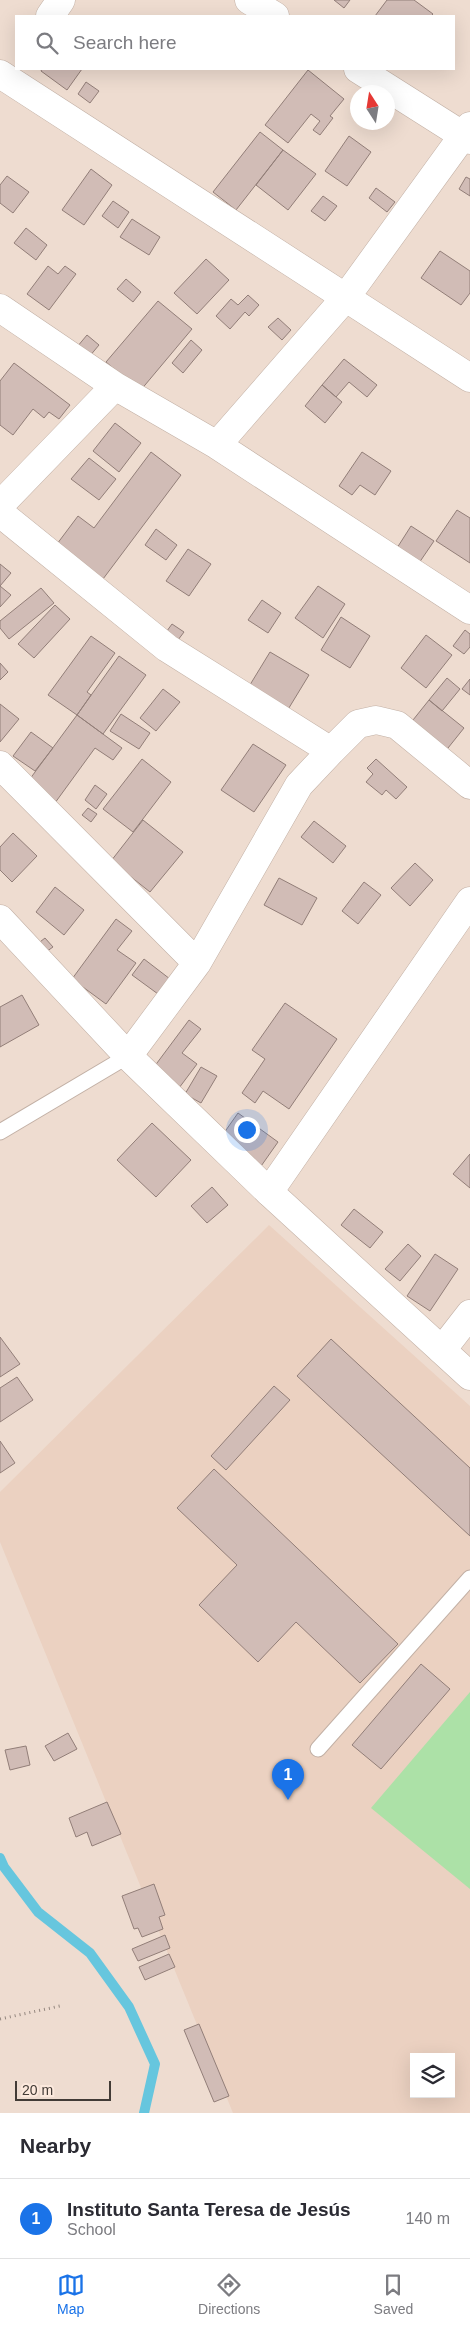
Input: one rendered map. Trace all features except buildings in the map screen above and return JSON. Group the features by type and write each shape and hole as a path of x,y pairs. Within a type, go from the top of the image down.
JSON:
{"street":[{"path":"51,15 61,0"},
{"path":"249,0 273,15"},
{"path":"217,445 346,297 468,134 360,70"},
{"path":"6,77 470,378"},
{"path":"0,308 115,386 217,445 470,610"},
{"path":"0,505 115,386"},
{"path":"0,513 167,648 331,750"},
{"path":"128,1056 197,963 299,785 358,724 376,720 396,725 470,785"},
{"path":"0,765 197,963"},
{"path":"269,1192 470,902"},
{"path":"0,919 128,1056 269,1192 470,1376"},
{"path":"442,1350 470,1314"}],"lane":[{"path":"0,1132 128,1056"},
{"path":"318,1749 470,1578"}],"path":[{"path":"0,2019 60,2006"}],"shaded area":[{"path":"269,1225 470,1406 470,2113 233,2113 0,1542 0,1492"}],"green space":[{"path":"470,1692 470,1889 371,1808"}],"waterway":[{"path":"0,1858 4,1867 38,1912 90,1953 129,2007 155,2064 144,2113"}],"place":[{"name":"Instituto Santa Teresa de Jesús","path":"288,1800"}]}
